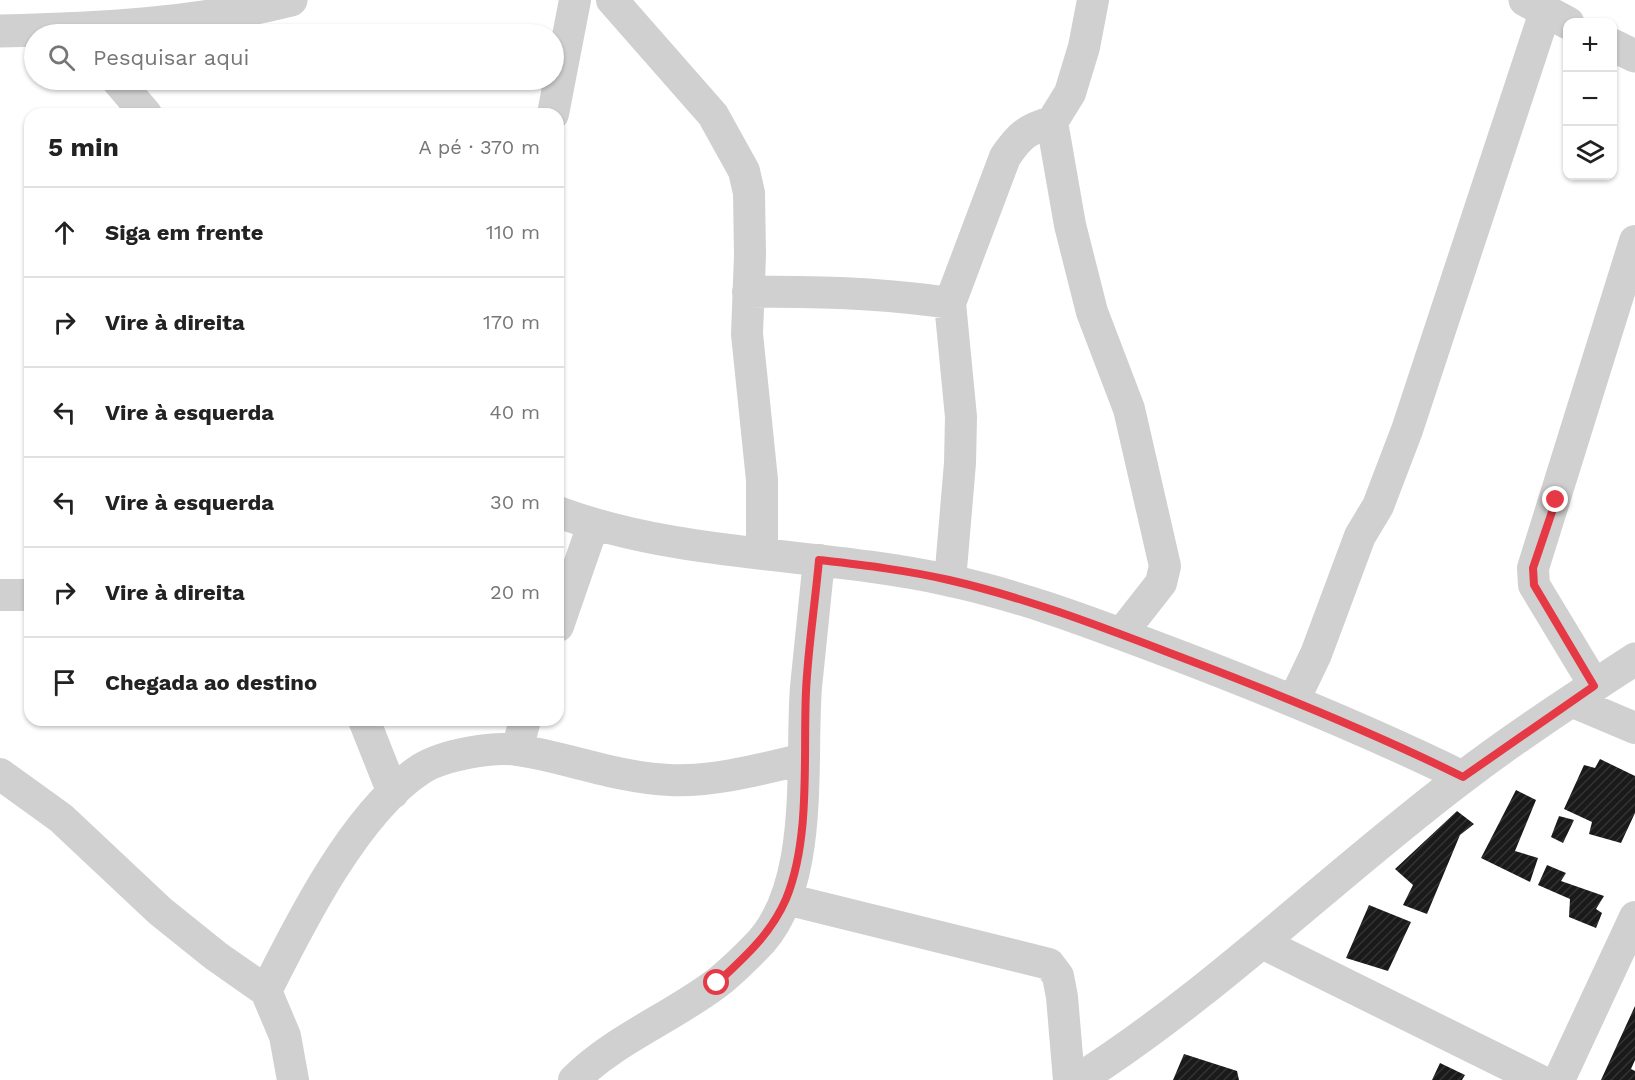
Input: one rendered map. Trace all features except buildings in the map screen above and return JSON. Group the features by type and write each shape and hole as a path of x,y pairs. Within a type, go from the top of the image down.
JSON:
{"street":[{"path":"160,24 291,0"},
{"path":"564,54 574,0"},
{"path":"612,0 713,115 735,150 744,171 749,193 747,334 762,480 762,554"},
{"path":"1093,0 1084,47 1070,93 1052,122 1073,236 1092,312 1129,409 1165,566 1161,584 1121,634"},
{"path":"1294,700 1316,654 1360,536 1378,506 1407,430 1546,12"},
{"path":"0,31 24,31"},
{"path":"1617,47 1635,56"},
{"path":"126,90 141,108"},
{"path":"554,108 557,90"},
{"path":"950,580 960,463 961,417 950,303 1005,157 1015,142 1032,127 1052,122"},
{"path":"1635,241 1533,568 1534,585 1583,693 1635,728"},
{"path":"748,292 823,291 894,295 950,303"},
{"path":"564,514 593,525 762,554 890,568 950,580 1068,615 1294,700 1382,737 1463,777"},
{"path":"564,609 593,525"},
{"path":"574,1080 587,1066 717,983 757,947 786,899 797,860 806,688 819,560"},
{"path":"0,594 24,595"},
{"path":"1078,1080 1114,1057 1262,943 1463,777 1635,659"},
{"path":"366,726 393,793"},
{"path":"517,750 523,726"},
{"path":"266,991 299,925 355,837 393,793 422,769 457,755 517,750 631,776 672,780 754,771 804,759"},
{"path":"0,774 61,818 160,911 216,956 266,991 285,1036 293,1080"},
{"path":"786,899 1049,964 1058,976 1062,997 1069,1080"},
{"path":"1559,1080 1635,917"},
{"path":"1262,943 1539,1080"}],"route":[{"path":"717,983 757,947 774,921 786,899 797,860 804,792 806,688 819,560 890,568 950,580 1068,615 1294,700 1382,737 1463,777 1594,686 1534,585 1533,568 1556,500"}]}
